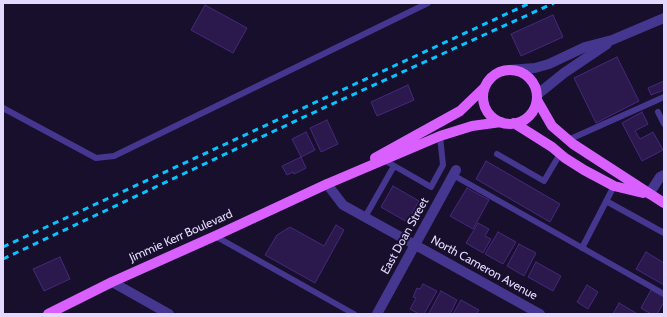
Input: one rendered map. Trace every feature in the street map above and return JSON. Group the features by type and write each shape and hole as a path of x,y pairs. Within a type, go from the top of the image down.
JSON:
{"main road":[{"path":"537,97 534,109 530,114 520,122 514,123 501,122 489,114 484,101 485,87 489,80 501,71 516,70 529,77 533,83 537,97 552,126 568,140 664,203"},
{"name":"Jimmie Kerr Boulevard","path":"327,184 460,111 485,87"},
{"name":"Jimmie Kerr Boulevard","path":"48,314 112,282 327,184 440,136 472,126 501,122"},
{"path":"514,123 552,147 584,170 614,186 649,194"}],"street":[{"path":"509,70 535,68 549,64 585,47 612,40 664,18"},
{"path":"537,97 564,73 612,40"},
{"name":"East Doan Street","path":"377,314 455,173"},
{"path":"649,194 660,177 664,176"},
{"name":"North Cameron Avenue","path":"327,184 343,205 540,314"},
{"path":"112,282 169,314"}],"lane":[{"path":"3,108 96,158 114,156 428,3"},
{"path":"568,140 664,97"},
{"path":"658,112 664,124"},
{"path":"384,160 431,187 443,165 440,136"},
{"path":"497,154 544,181 560,154"},
{"path":"365,217 394,166"},
{"path":"455,173 582,248 664,294"},
{"path":"582,248 614,186"},
{"path":"606,201 664,233"},
{"path":"215,236 354,314"}],"building":[{"path":"205,5 247,28 233,53 191,30"},
{"path":"553,15 563,37 521,56 511,34"},
{"path":"617,57 639,101 596,123 574,78"},
{"path":"664,81 664,90 651,95 648,88"},
{"path":"408,85 414,100 377,116 371,102"},
{"path":"642,112 648,124 635,131 640,139 653,132 663,150 642,161 622,123"},
{"path":"327,120 338,144 321,152 310,128"},
{"path":"306,132 315,150 301,157 292,139"},
{"path":"301,157 306,168 294,174 293,172 287,175 282,166"},
{"path":"486,161 560,204 550,222 476,179"},
{"path":"393,186 419,201 407,222 381,207"},
{"path":"467,188 489,200 473,229 450,216"},
{"path":"478,223 489,229 485,236 491,239 483,253 466,243"},
{"path":"336,225 344,230 315,283 265,255 277,235 290,227 324,246"},
{"path":"498,232 516,242 503,264 485,254"},
{"path":"519,244 536,253 524,276 507,266"},
{"path":"646,252 664,263 664,285 636,269"},
{"path":"60,257 70,279 44,291 33,269"},
{"path":"536,262 561,276 553,291 528,277"},
{"path":"423,284 437,291 424,314 419,314 410,309 416,298 413,297 417,288 420,289"},
{"path":"587,285 598,292 588,309 577,302"},
{"path":"651,290 664,297 664,302 657,314 651,314 641,308"},
{"path":"441,291 457,300 450,314 431,314 429,313"},
{"path":"461,300 479,310 476,314 453,314"},
{"path":"619,303 636,313 636,314 613,314"}],"railway":[{"path":"3,247 530,3"},
{"path":"3,259 306,116 554,3"}]}
